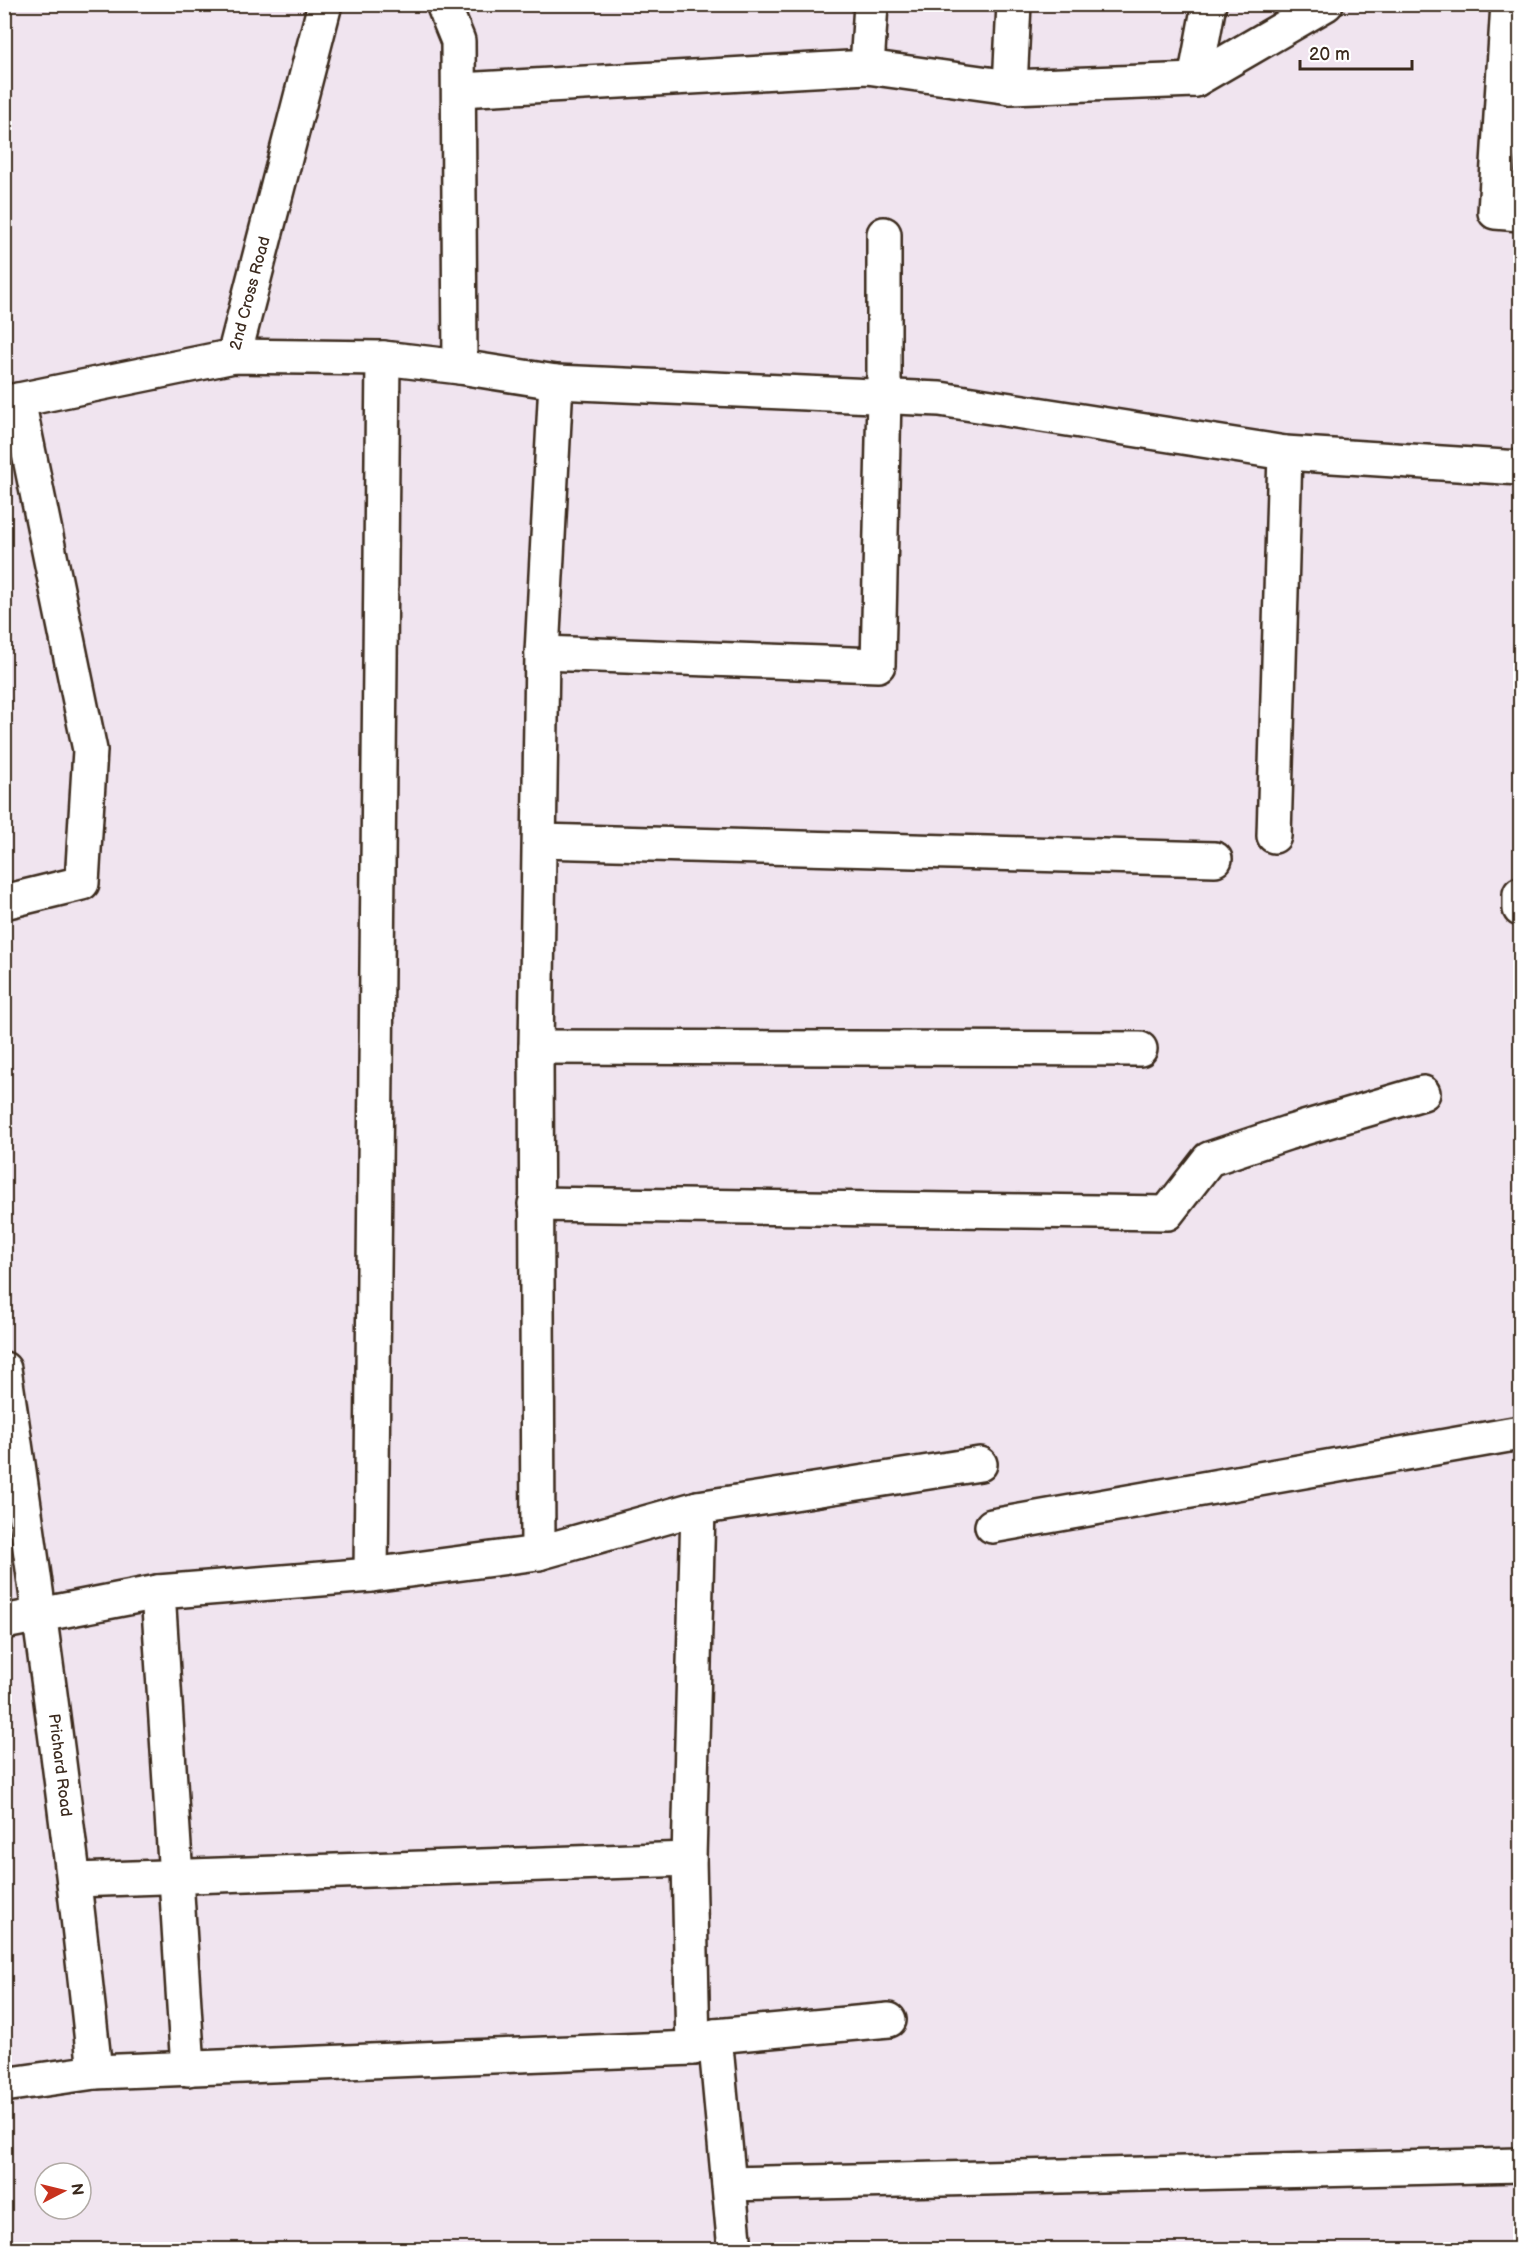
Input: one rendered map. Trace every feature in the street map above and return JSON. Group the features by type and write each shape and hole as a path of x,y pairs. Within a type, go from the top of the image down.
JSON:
{"street":[{"name":"2nd Cross Road","path":"11,401 234,356 325,4"},
{"path":"443,4 458,40 460,367"},
{"path":"867,67 871,4"},
{"path":"1010,87 1014,4"},
{"path":"1195,80 1209,4"},
{"path":"460,90 867,67 1010,87 1195,80 1326,4"},
{"path":"1508,4 1495,212 1521,214"},
{"path":"542,653 878,665 885,234"},
{"path":"234,356 383,358 556,382 940,399 1285,453 1521,468"},
{"path":"371,1575 383,358"},
{"path":"538,1552 535,1204 542,653 556,382"},
{"path":"4,902 82,883 90,750 11,401"},
{"path":"1274,836 1285,453"},
{"path":"540,841 1215,859"},
{"path":"536,1047 1140,1049"},
{"path":"535,1204 1167,1213 1209,1159 1287,1133 1423,1093"},
{"name":"Prichard Road","path":"4,1369 41,1614 75,1880 95,2072"},
{"path":"992,1526 1521,1433"},
{"path":"4,1622 159,1592 371,1575 538,1552 698,1508 980,1464"},
{"path":"698,1508 689,1859 704,2042 729,2184 735,2250"},
{"path":"159,1592 188,2069"},
{"path":"75,1880 689,1859"},
{"path":"4,2085 95,2072 704,2042 889,2020"},
{"path":"729,2184 1521,2165"}]}
